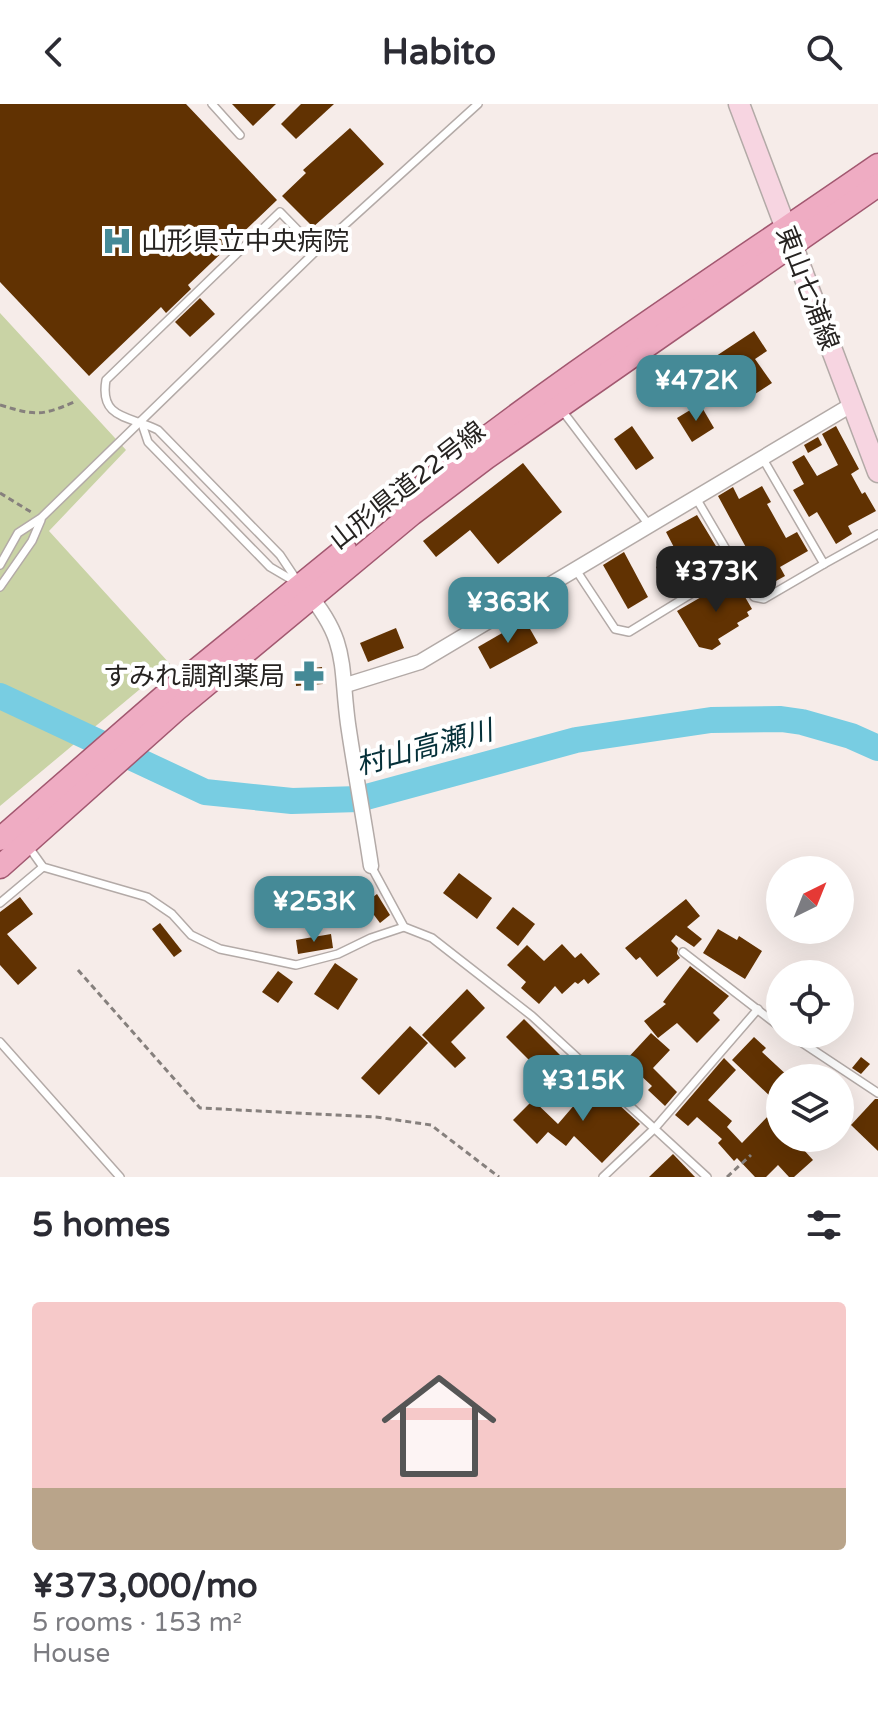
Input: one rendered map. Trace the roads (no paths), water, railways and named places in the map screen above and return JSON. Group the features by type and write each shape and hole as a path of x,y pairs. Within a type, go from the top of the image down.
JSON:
{"main road":[{"name":"東山七浦線","path":"739,104 878,472"},
{"name":"山形県道22号線","path":"306,591 559,407 878,165"},
{"name":"山形県道22号線","path":"0,839 54,792 169,704 306,591 476,443 581,367 788,236 878,185"},
{"name":"山形県道22号線","path":"0,867 50,823 169,704"}],"street":[{"path":"346,685 420,662 853,404"},
{"path":"306,591 331,626 341,651 348,720 371,866"}],"lane":[{"path":"212,104 240,135"},
{"path":"0,565 18,533 41,518 317,250 478,104"},
{"path":"306,591 269,544 158,430 141,421 118,415 105,401 106,380 116,369 280,212 317,250"},
{"path":"559,407 649,525"},
{"path":"141,421 148,442 270,567 306,591"},
{"path":"763,459 824,564"},
{"path":"696,498 754,597 764,599 878,534"},
{"path":"0,587 32,541 41,518"},
{"path":"576,570 615,629 629,632 735,567"},
{"path":"27,844 43,867 147,897 172,914 191,935 220,949 296,965 338,954 404,927 432,938 532,1016 707,1177"},
{"path":"371,866 404,927"},
{"path":"0,903 43,867"},
{"path":"683,952 766,1016"},
{"path":"603,1177 655,1128 758,1009"},
{"path":"0,1042 120,1177"},
{"path":"810,1048 878,1093"}],"waterway":[{"name":"村山高瀬川","path":"0,696 205,792 292,801 359,799 576,740 711,720 781,719 802,722 851,736 878,748"}],"place":[{"name":"山形県立中央病院","path":"117,241"},
{"name":"すみれ調剤薬局","path":"309,676"}]}
